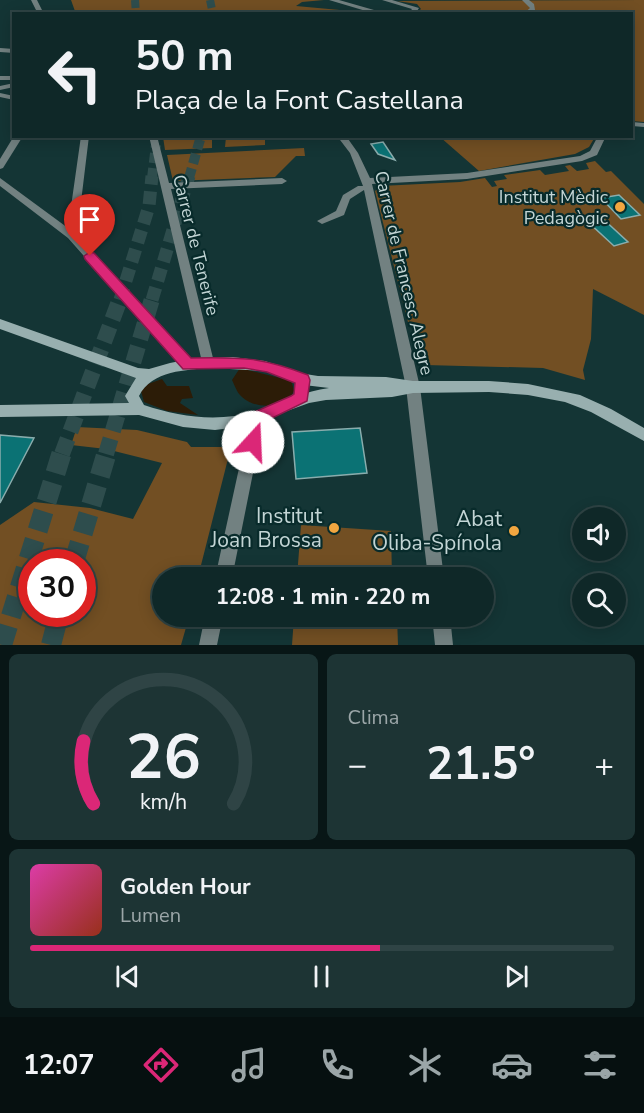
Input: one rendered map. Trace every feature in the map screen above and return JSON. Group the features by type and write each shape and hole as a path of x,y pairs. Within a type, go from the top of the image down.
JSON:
{"street":[{"path":"332,0 349,2 379,12"},
{"path":"385,0 416,8 413,12"},
{"path":"525,0 532,5 533,9 529,12"},
{"path":"0,166 18,138"},
{"path":"72,236 85,138"},
{"path":"143,138 155,150"},
{"name":"Carrer de Tenerife","path":"153,138 208,362"},
{"name":"Carrer de Francesc Alegre","path":"343,138 354,153 364,185 413,387 435,567"},
{"path":"322,221 340,213 345,197 364,185 467,176 582,158 594,153 601,138"},
{"path":"0,181 72,236 188,364"},
{"path":"165,186 282,181"},
{"path":"0,324 138,373 151,375"},
{"path":"138,409 133,400 133,391 139,383 151,375 188,364 208,362 268,367 303,380 548,392 588,404 644,435"},
{"path":"287,406 302,396 303,380"},
{"path":"0,411 138,409 193,423 237,422 325,394 396,392 413,387"},
{"path":"225,567 257,417"},
{"path":"208,645 212,627"},
{"path":"442,627 444,645"}],"shaded area":[{"path":"71,0 324,0 302,2 296,6 362,12 75,12"},
{"path":"644,0 644,122 633,121 633,12 417,12 421,9 417,4 397,1"},
{"path":"163,138 212,138 212,148 165,150"},
{"path":"226,138 265,138 265,145 225,147"},
{"path":"441,138 594,138 589,147 575,154 479,171"},
{"path":"304,148 305,156 296,156 275,177 173,181 167,155"},
{"path":"595,161 606,172 611,171 644,204 644,315 593,289 591,339 583,370 585,380 543,368 425,365 416,328 409,326 375,191 381,186 460,182 485,178 492,187 497,186 494,181 507,179 504,175 540,170 545,175 569,171 565,166 570,165 577,171 589,169 586,163"},
{"path":"240,368 288,380 292,383 294,391 290,397 277,404 262,406 255,404 239,394 232,380"},
{"path":"162,379 167,386 189,386 193,398 182,399 180,403 198,415 167,411 144,402 141,391 148,384"},
{"path":"77,427 137,430 187,442 191,447 231,447 201,567 152,567 152,627 186,627 181,645 0,645 0,525 34,502 90,508 133,519 162,463 106,449 71,445"},
{"path":"301,525 391,531 392,567 298,567"},
{"path":"293,627 397,627 398,645 292,645"}],"building":[{"path":"383,142 395,160 378,154 371,144"},
{"name":"Institut Mèdic Pedagògic","path":"619,195 640,215 621,219 601,198"},
{"name":"Institut Mèdic Pedagògic","path":"601,217 628,242 614,246 587,221"},
{"path":"360,428 367,473 296,479 292,432"},
{"path":"0,435 34,438 0,503"}],"tunnel":[{"path":"135,0 136,12"},
{"path":"210,0 213,12"},
{"path":"189,178 200,138"},
{"path":"152,178 156,145"},
{"path":"120,300 149,206 152,176"},
{"path":"152,300 189,176"},
{"path":"62,454 120,299"},
{"path":"106,454 152,299"},
{"path":"2,645 62,452"},
{"path":"78,549 107,452"},
{"path":"51,645 56,627"}],"place":[{"name":"Institut Mèdic Pedagògic","path":"620,207"},
{"name":"Institut Joan Brossa","path":"334,528"},
{"name":"Abat Oliba-Spínola","path":"514,531"}],"route":[{"path":"90,256 188,364 220,361 244,363 283,371 303,380 302,396 297,401 257,417 253,442"}]}
